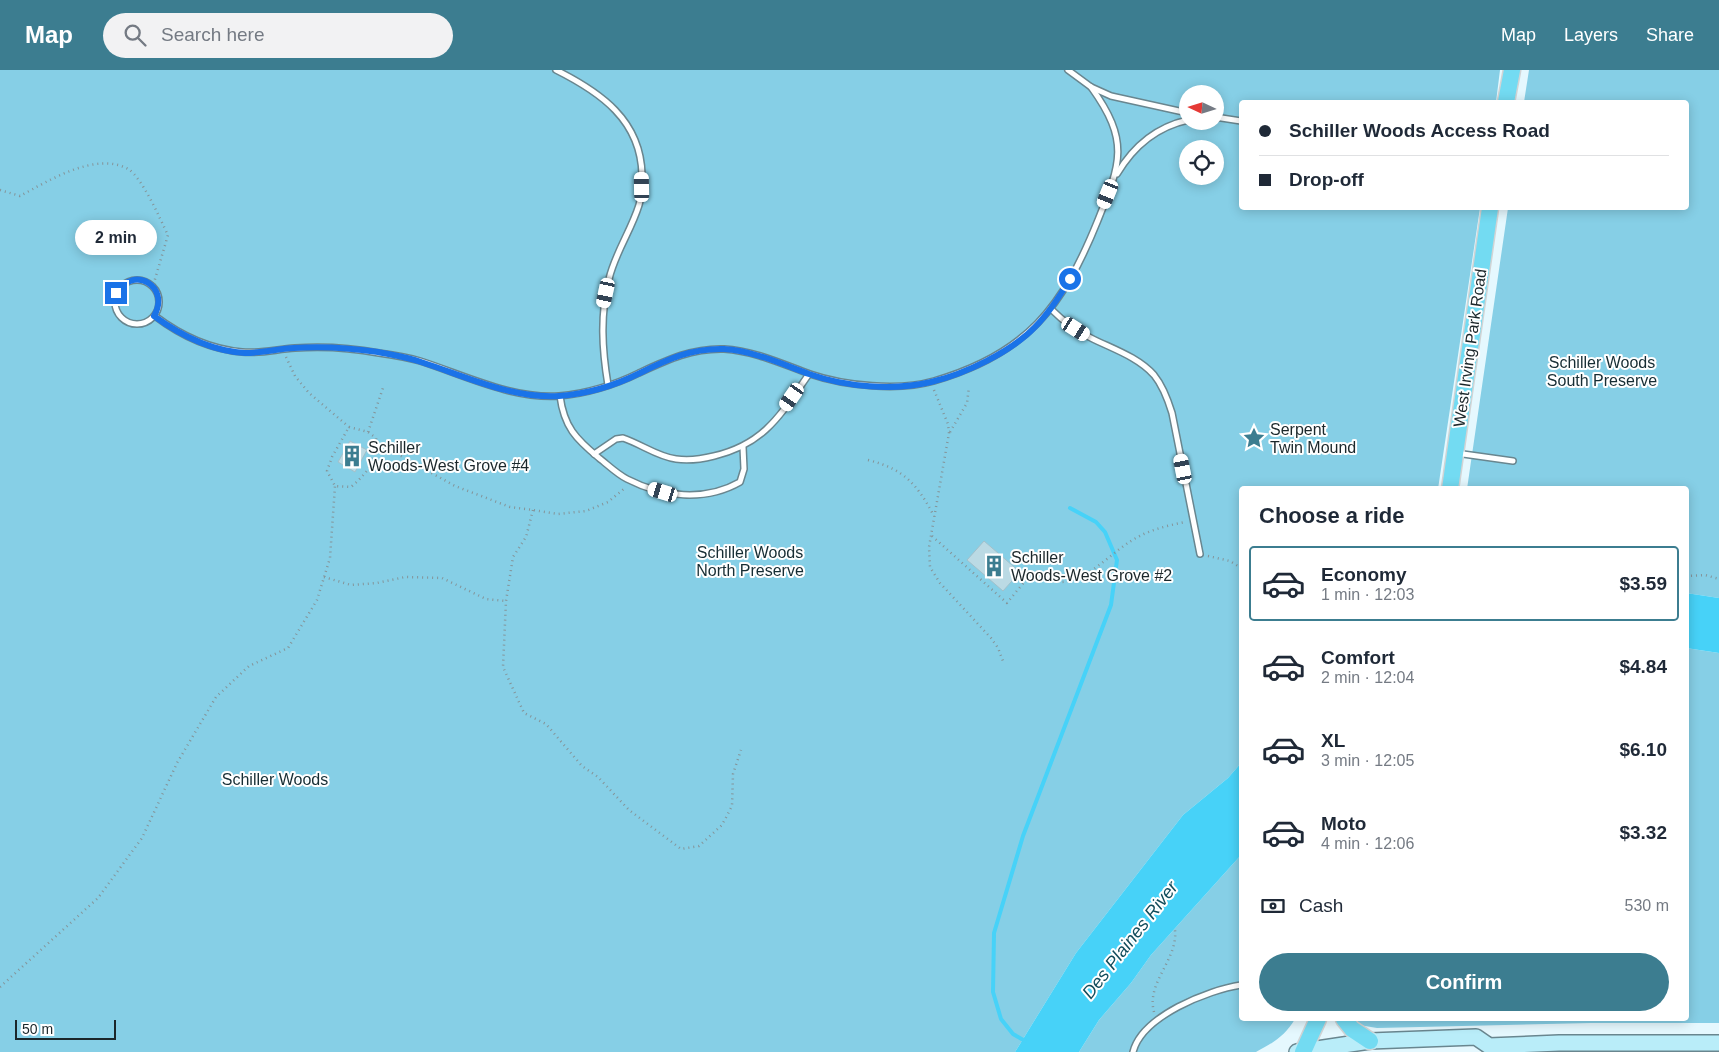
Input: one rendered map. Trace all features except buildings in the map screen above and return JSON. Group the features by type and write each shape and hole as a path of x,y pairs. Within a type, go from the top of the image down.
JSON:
{"main road":[{"path":"1506,100 1512,70"},
{"name":"West Irving Park Road","path":"1450,486 1490,210"},
{"path":"1302,1051 1317,1021"},
{"path":"1346,1021 1352,1029 1370,1041"},
{"path":"1302,1051 1370,1041 1476,1037 1486,1050 1719,1043"}],"lane":[{"path":"556,70 597,94 617,111 630,128 638,148 642,166 640,204 616,257 603,307 602,334 608,385"},
{"path":"1068,70 1091,87 1110,96 1179,110"},
{"path":"1091,87 1104,105 1118,141 1115,177"},
{"path":"1224,118 1239,121"},
{"path":"154,316 180,333 212,346 244,353 309,347 375,352 418,361 509,390 528,394 560,396 608,385 681,354 710,349 756,355 835,381 896,386 931,382 962,371 1004,351 1035,328 1051,309 1080,261 1115,177 1125,160 1149,137 1163,128 1179,123"},
{"path":"137,279 146,281 153,286 158,294 159,302 154,316 144,323 137,324 121,318 116,310 114,300 120,286 128,281 137,279"},
{"path":"1051,309 1063,321 1089,337 1142,364 1155,376 1165,394 1172,413 1200,554"},
{"path":"594,454 616,440 623,438 675,459 692,460 743,448 772,424 809,374"},
{"path":"560,396 562,409 570,431 594,454 632,481 663,492 694,495 724,491 740,482 744,469 743,448"},
{"path":"1455,453 1513,461"},
{"path":"1133,1052 1140,1037 1156,1021 1195,999 1239,986"}],"path":[{"path":"0,190 20,196 86,165 105,163 129,169 149,195 168,235 153,286"},
{"path":"282,349 295,376 309,394 349,427 368,432 376,438 377,450 366,474 351,487 335,486"},
{"path":"931,382 938,404 948,424 949,433 929,556 934,574 940,583 991,638 998,648 1003,661"},
{"path":"368,432 384,385"},
{"path":"949,433 967,403 969,387"},
{"path":"0,987 98,898 142,838 177,763 216,697 249,666 288,648 318,600 330,558 335,486 327,471 332,456 349,427"},
{"path":"377,450 394,452 454,486 510,507 558,514 586,511 608,502 632,481"},
{"path":"868,460 903,473 921,493 934,516"},
{"path":"533,510 526,537 513,557 506,601 503,668 524,713 546,724 582,766 598,777 629,810 681,849 699,846 722,825 732,806 733,774 741,750"},
{"path":"932,536 1007,603 1034,570 1046,580 1052,581 1083,577 1131,541 1155,529 1193,520"},
{"path":"1200,554 1230,561 1239,567"},
{"path":"1689,576 1705,574 1719,579"},
{"path":"324,577 351,585 377,583 406,577 442,578 486,599 506,601"},
{"path":"1156,1021 1151,1003 1152,991 1172,955 1176,940 1175,930"}],"green space":[{"name":"Schiller Woods","path":"0,70 1500,70 1496,100 1239,100 1239,210 1480,210 1438,486 1239,486 1239,765 1228,778 1183,815 1076,953 1015,1052 0,1052"},
{"name":"Schiller Woods South Preserve","path":"1529,70 1719,70 1719,598 1689,593 1689,486 1467,486 1508,210 1689,210 1689,100 1524,100"},
{"path":"1689,648 1719,653 1719,1023 1591,1023 1377,1028 1359,1025 1354,1021 1689,1021"},
{"path":"1239,857 1239,1021 1294,1021 1283,1035 1256,1052 1079,1052 1099,1020 1131,983 1151,955"}],"water":[{"path":"1689,593 1719,598 1719,653 1689,648"},
{"name":"Des Plaines River","path":"1239,765 1239,857 1151,955 1131,983 1099,1020 1079,1052 1015,1052 1076,953 1183,815 1228,778"}],"waterway":[{"path":"1025,1041 1013,1034 1001,1019 993,992 994,933 1023,836 1111,605 1117,560 1105,532 1096,522 1070,508"}],"place":[{"name":"Serpent Twin Mound","path":"1254,438"},
{"name":"Schiller Woods-West Grove #4","path":"352,456"},
{"name":"Schiller Woods-West Grove #2","path":"994,566"}],"route":[{"path":"116,293 120,286 128,281 137,279 146,281 153,286 158,294 158,310 154,316 196,341 228,350 244,353 309,347 375,352 418,361 509,390 528,394 560,396 626,379 681,354 710,349 748,353 764,357 809,374 835,381 896,386 931,382 986,360 1020,340 1035,328 1051,309 1070,279"}],"park label":[{"name":"Schiller Woods North Preserve","path":"750,561"}]}
